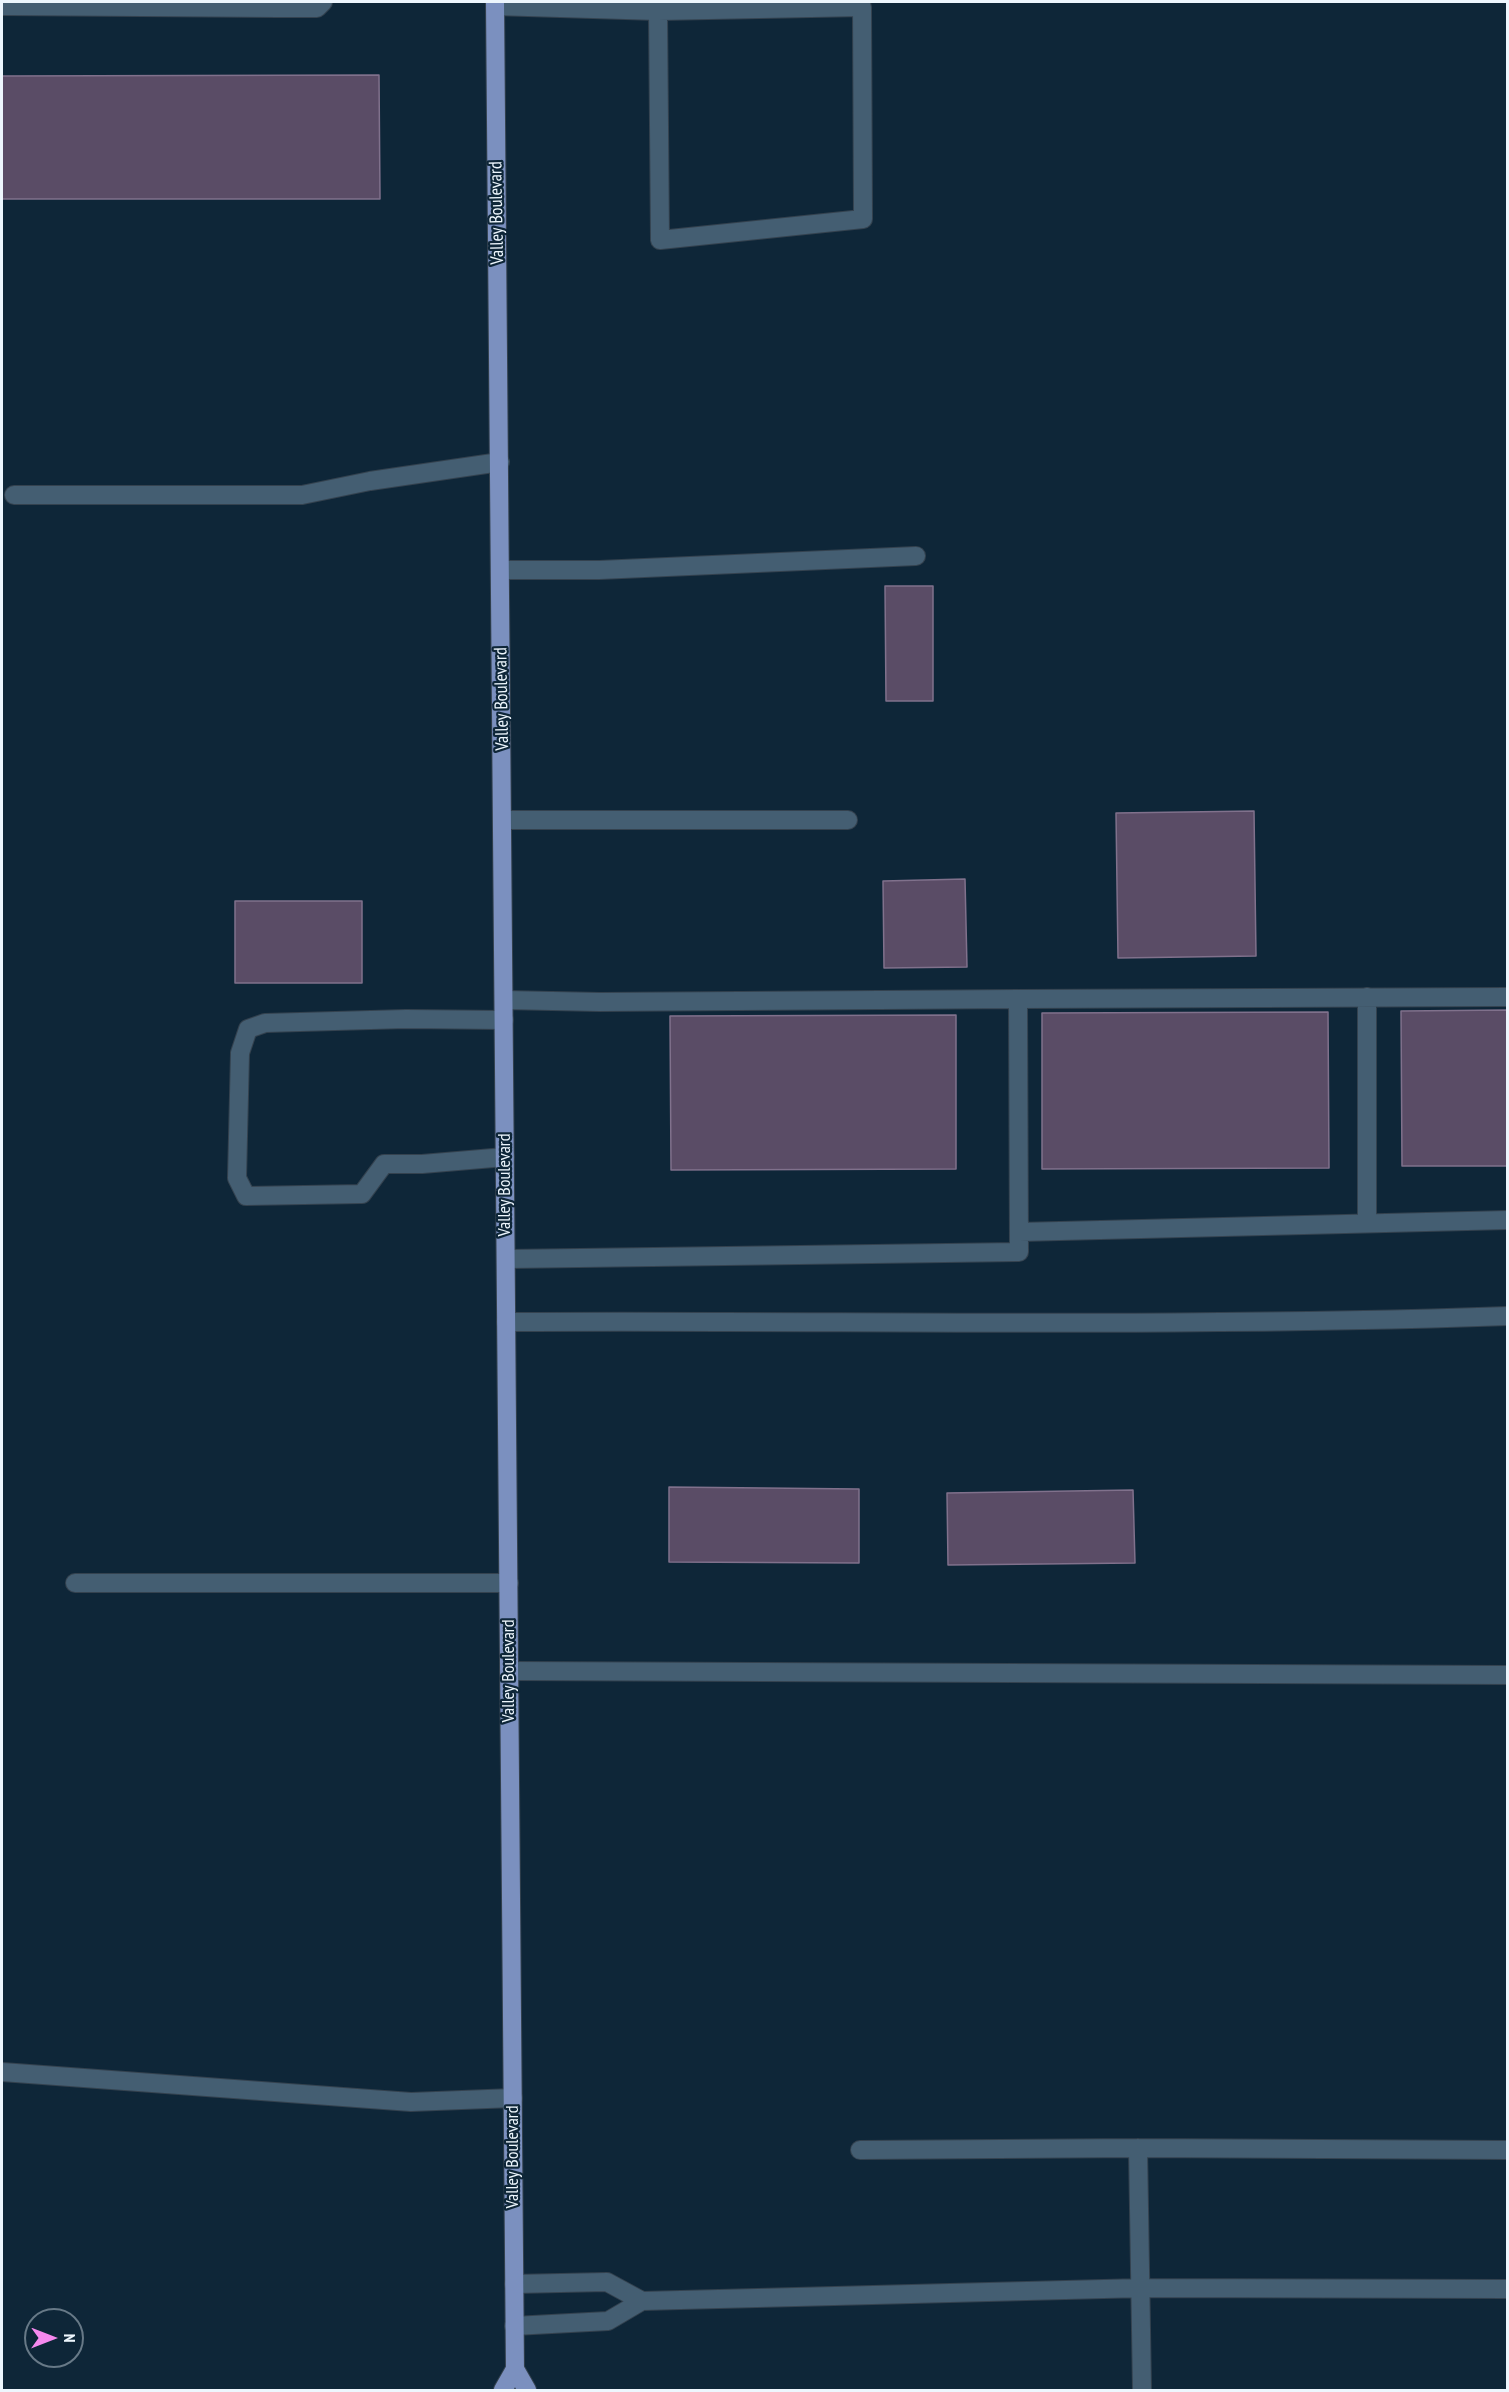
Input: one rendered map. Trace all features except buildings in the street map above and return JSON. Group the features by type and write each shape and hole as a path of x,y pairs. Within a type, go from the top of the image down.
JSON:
{"main road":[{"name":"Valley Boulevard","path":"495,4 514,2326 515,2369 527,2391"},
{"name":"Valley Boulevard","path":"503,2391 515,2369"}],"lane":[{"path":"2,6 317,8 323,2"},
{"path":"495,4 658,11 862,6 863,219 660,240 658,11"},
{"path":"14,495 302,495 370,481 500,462"},
{"path":"500,570 599,570 916,556"},
{"path":"503,820 848,820"},
{"path":"1367,997 1367,1223"},
{"path":"504,1000 600,1002 1508,997"},
{"path":"506,1259 1019,1252 1018,999"},
{"path":"504,1020 406,1018 265,1023 248,1029 240,1053 237,1178 246,1196 362,1194 384,1164 422,1164 505,1157"},
{"path":"1019,1232 1508,1220"},
{"path":"507,1322 1082,1324 1372,1321 1508,1316"},
{"path":"75,1583 508,1583"},
{"path":"509,1671 1508,1675"},
{"path":"2,2072 411,2102 513,2098"},
{"path":"1138,2148 1142,2391"},
{"path":"860,2150 1138,2148 1508,2150"},
{"path":"514,2284 606,2283 642,2301 1142,2288 1508,2289"},
{"path":"514,2326 608,2321 642,2301"}]}
